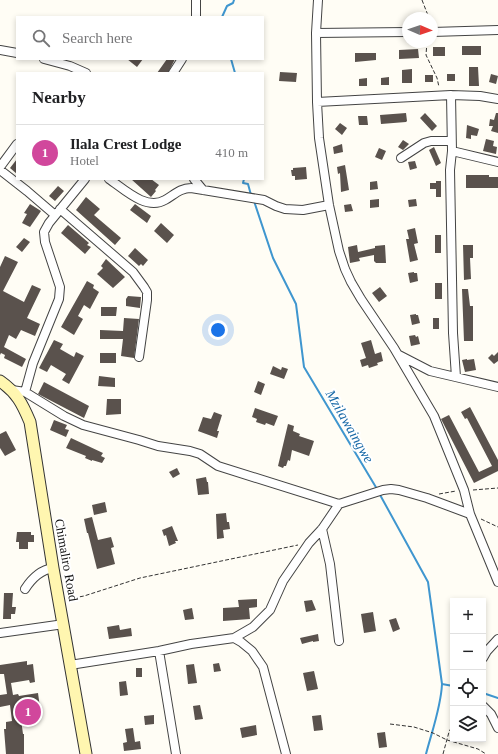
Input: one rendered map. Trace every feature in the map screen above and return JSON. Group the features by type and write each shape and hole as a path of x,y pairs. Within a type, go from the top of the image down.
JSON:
{"street":[{"path":"196,0 196,16"},
{"path":"318,0 316,33 319,138 329,205 339,251 351,282 399,355 434,416 464,490 470,514 498,582"},
{"path":"438,32 498,30"},
{"path":"316,33 402,32"},
{"path":"0,50 16,53"},
{"path":"48,60 64,64 84,72"},
{"path":"173,72 181,60"},
{"path":"317,102 451,95 480,96 498,99"},
{"path":"451,95 452,151 450,170 453,333 456,377"},
{"path":"401,158 428,142 451,140"},
{"path":"0,167 16,145"},
{"path":"452,151 498,162"},
{"path":"0,170 58,212 133,272 147,292 139,357"},
{"path":"25,392 33,363 59,299 60,287 45,242 44,232 49,223 84,180"},
{"path":"110,180 136,197 147,202 164,201 179,191 187,188 264,200 276,206 285,208 303,210 329,205"},
{"path":"195,180 203,190"},
{"path":"399,355 430,371 497,386"},
{"name":"Chimaliro Road","path":"0,381 12,390 22,405 30,422 53,568 86,754"},
{"path":"12,390 25,392 64,416 83,425 158,446 200,454 218,466 339,504 383,490 391,489 427,498 470,514"},
{"path":"70,665 234,638 253,627 270,610 283,581 309,543 322,529 339,504"},
{"path":"322,529 330,564 339,642"},
{"path":"25,589 39,572 53,568"},
{"path":"0,633 64,624"},
{"path":"234,638 252,651 264,668 286,754"},
{"path":"486,654 497,639"},
{"path":"159,651 176,754"},
{"path":"486,709 491,714 498,728"}],"path":[{"path":"422,0 427,12"},
{"path":"427,48 426,55 437,78 441,96"},
{"path":"470,514 498,527"},
{"path":"60,601 84,596 140,578 309,543"},
{"path":"390,724 414,727 433,733 447,740 478,749 486,754"},
{"path":"443,754 450,730"}],"building":[{"path":"462,46 481,46 481,55 462,55"},
{"path":"445,47 445,56 433,56 433,48"},
{"path":"418,49 419,58 399,59 399,50"},
{"path":"355,53 376,53 376,60 355,62"},
{"path":"128,60 142,60 137,67"},
{"path":"166,60 174,60 168,72 158,72"},
{"path":"469,67 478,67 479,86 469,86"},
{"path":"412,69 412,83 402,83 402,70"},
{"path":"280,72 297,73 296,82 279,81"},
{"path":"447,74 455,74 455,81 447,81"},
{"path":"491,74 498,76 496,84 489,82"},
{"path":"425,75 433,75 433,82 425,82"},
{"path":"389,77 389,85 381,85 381,78"},
{"path":"367,78 367,86 359,86 359,79"},
{"path":"406,113 406,122 381,124 380,115"},
{"path":"425,113 437,126 432,131 420,118"},
{"path":"496,113 498,113 498,133 491,131 493,126 489,126 490,119 494,120"},
{"path":"358,116 367,116 368,125 359,125"},
{"path":"340,123 347,128 342,135 335,129"},
{"path":"467,125 479,129 477,136 471,135 471,139 466,138"},
{"path":"486,139 494,141 493,146 497,147 496,154 483,151"},
{"path":"403,140 409,144 403,150 398,147"},
{"path":"342,144 343,152 334,154 333,147"},
{"path":"434,147 441,163 436,166 429,150"},
{"path":"379,148 386,151 382,160 375,157"},
{"path":"16,160 16,173 10,168"},
{"path":"415,161 417,168 410,170 408,162"},
{"path":"345,165 349,190 341,192 340,173 338,174 337,167"},
{"path":"306,167 307,179 295,180 295,176 292,176 291,170 293,170 293,168"},
{"path":"466,175 489,175 489,177 498,177 498,188 466,188"},
{"path":"132,180 152,180 159,185 151,197"},
{"path":"377,181 378,189 370,190 370,182"},
{"path":"436,181 441,181 441,197 436,197 436,189 430,189 430,183 436,183"},
{"path":"58,186 64,191 55,201 49,196"},
{"path":"86,197 100,209 94,215 121,238 115,245 76,210"},
{"path":"379,199 379,207 370,208 370,200"},
{"path":"416,199 417,206 409,207 408,200"},
{"path":"30,204 41,211 30,227 22,223 27,214 24,213"},
{"path":"135,204 151,216 147,223 130,210"},
{"path":"351,204 353,211 345,212 344,205"},
{"path":"161,223 174,235 167,243 154,231"},
{"path":"68,225 89,243 87,245 91,247 85,254 61,233"},
{"path":"415,228 418,243 414,244 418,260 410,262 406,239 409,239 407,230"},
{"path":"435,235 441,235 441,253 435,253"},
{"path":"24,238 30,242 22,252 16,247"},
{"path":"357,245 358,252 375,248 375,246 385,245 386,263 376,263 374,261 374,255 359,258 360,261 350,263 348,247"},
{"path":"463,245 473,245 473,258 470,258 471,279 464,280"},
{"path":"135,248 148,260 143,266 141,264 139,266 128,256"},
{"path":"5,256 18,262 3,291 24,302 32,285 41,289 27,318 40,324 35,336 21,330 16,339 9,335 4,347 26,359 22,367 4,358 5,355 1,353 0,355 0,267"},
{"path":"106,259 125,277 113,288 97,274 103,268 101,266"},
{"path":"408,273 417,273 418,281 410,283"},
{"path":"87,281 94,285 93,288 99,292 90,309 84,305 78,316 83,319 74,335 61,327"},
{"path":"435,283 442,283 442,299 435,299"},
{"path":"380,287 387,296 379,302 372,293"},
{"path":"462,289 468,289 470,306 473,306 473,341 464,341"},
{"path":"128,296 141,297 140,308 126,306 126,299"},
{"path":"101,307 117,307 116,316 101,316"},
{"path":"410,315 418,315 420,323 412,325"},
{"path":"124,318 139,319 134,358 121,356 123,339 100,339 100,330 123,331"},
{"path":"433,318 439,318 439,329 433,329"},
{"path":"415,335 416,337 418,336 420,344 411,346 409,336"},
{"path":"54,340 63,344 60,349 74,357 76,352 84,356 69,384 62,380 66,374 51,365 47,372 39,368"},
{"path":"371,340 375,354 381,352 383,361 377,363 378,365 369,368 368,365 362,367 360,360 366,358 361,343"},
{"path":"498,352 498,361 494,364 488,358 492,354 494,356"},
{"path":"100,353 116,353 116,363 100,363"},
{"path":"474,359 476,370 465,372 462,360"},
{"path":"273,366 281,370 282,367 288,369 284,379 270,374"},
{"path":"99,376 115,378 115,387 98,386"},
{"path":"258,381 265,384 261,395 254,392"},
{"path":"44,382 89,406 84,418 38,394"},
{"path":"107,399 121,399 121,414 106,415"},
{"path":"470,407 498,460 498,471 474,483 441,419 449,415 479,472 492,466 467,418 465,419 461,412"},
{"path":"255,408 278,416 274,426 256,422 257,419 252,417"},
{"path":"214,412 222,415 217,431 219,431 217,438 198,431 203,417 211,419"},
{"path":"54,420 67,425 65,429 69,430 66,437 50,430"},
{"path":"288,424 294,426 293,431 300,434 299,436 314,441 309,456 292,450 290,461 288,460 286,466 283,468 278,466"},
{"path":"6,431 16,450 5,456 0,448 0,434"},
{"path":"71,438 103,453 101,456 105,458 102,463 92,461 85,458 86,456 66,448"},
{"path":"177,468 180,474 173,478 169,472"},
{"path":"206,477 209,494 198,495 196,479"},
{"path":"105,502 107,512 94,515 92,505"},
{"path":"226,513 227,522 229,522 230,529 223,530 224,538 217,539 216,514"},
{"path":"92,517 98,540 111,537 114,547 111,548 115,564 97,569 84,519"},
{"path":"172,526 178,541 175,541 176,543 169,546 166,535 164,536 162,530"},
{"path":"17,532 31,532 31,535 34,535 34,542 28,542 28,549 19,549 19,542 16,542"},
{"path":"4,593 13,593 12,607 16,607 15,614 11,614 11,619 3,619"},
{"path":"257,599 257,607 249,608 250,619 223,621 223,608 239,607 238,600"},
{"path":"312,600 316,610 306,612 304,601"},
{"path":"192,608 194,619 185,620 183,610"},
{"path":"373,612 376,631 364,633 361,614"},
{"path":"396,618 400,629 393,632 389,620"},
{"path":"119,625 120,630 131,628 132,636 109,639 107,627"},
{"path":"318,634 319,641 302,644 300,638"},
{"path":"27,661 27,665 33,664 35,682 30,683 29,680 11,683 13,695 18,694 19,696 38,693 41,715 21,719 24,734 24,754 6,754 4,729 6,729 6,722 12,721 10,705 0,707 0,695 7,694 4,674 0,674 0,665"},
{"path":"219,663 221,671 214,672 213,664"},
{"path":"194,664 197,683 188,684 186,665"},
{"path":"136,668 142,668 142,677 136,677"},
{"path":"314,671 318,689 307,691 303,673"},
{"path":"126,681 128,695 120,696 119,682"},
{"path":"200,705 203,719 195,720 193,706"},
{"path":"154,715 154,724 145,725 144,716"},
{"path":"321,715 323,730 314,731 312,716"},
{"path":"256,725 257,735 242,738 240,728"},
{"path":"133,728 135,742 140,741 141,749 124,751 123,743 127,742 125,729"},
{"path":"385,732 387,747 379,748 377,733"}],"waterway":[{"name":"Mzilawaingwe","path":"222,16 227,6 233,3 234,0"},
{"name":"Mzilawaingwe","path":"231,60 235,72"},
{"name":"Mzilawaingwe","path":"244,180 243,183 248,184 251,195"},
{"name":"Mzilawaingwe","path":"254,201 273,258 296,304 304,367 377,489"},
{"name":"Mzilawaingwe","path":"379,493 428,582 442,684 438,710 426,754"},
{"name":"Mzilawaingwe","path":"442,684 450,685"},
{"name":"Mzilawaingwe","path":"486,694 498,698"}],"place":[{"name":"Ilala Crest Lodge","path":"28,712"}]}
